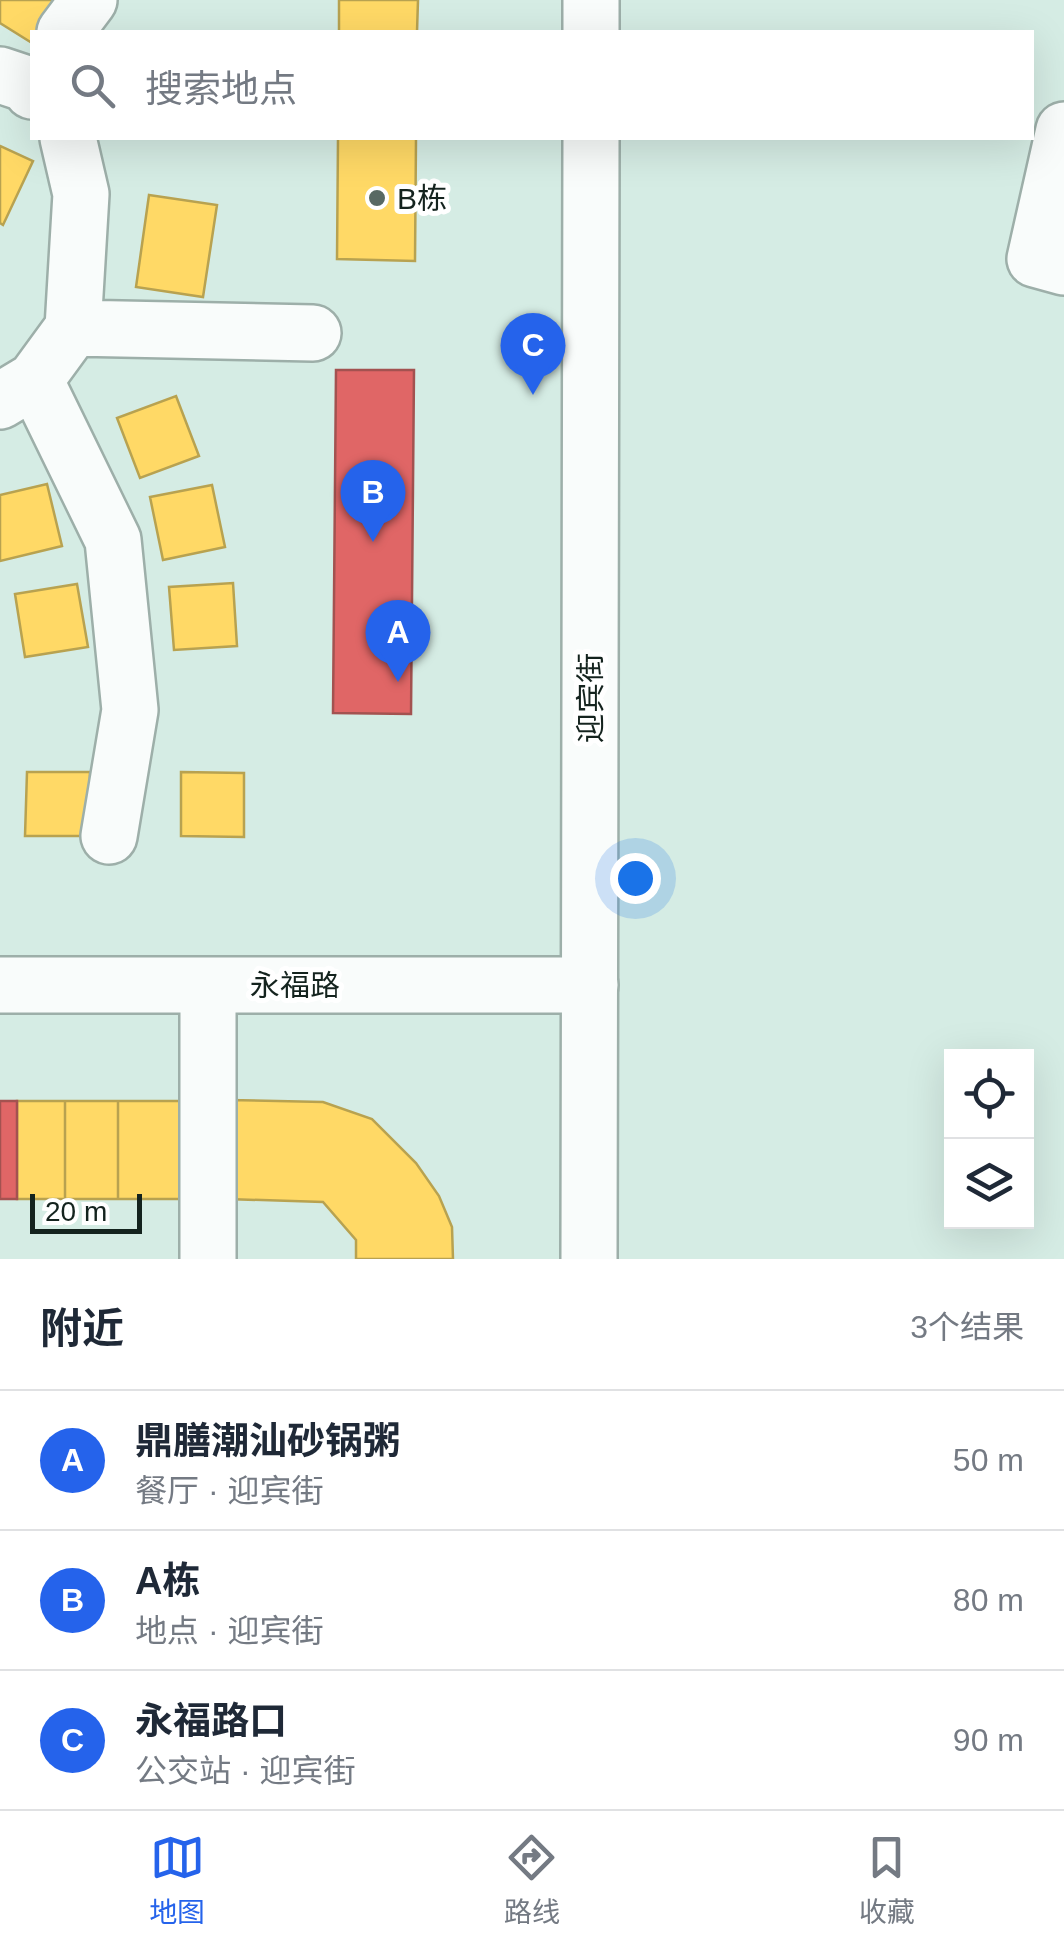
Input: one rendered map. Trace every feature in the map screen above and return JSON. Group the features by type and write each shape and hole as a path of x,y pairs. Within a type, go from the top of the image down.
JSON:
{"main road":[{"path":"66,30 89,0"},
{"path":"592,0 592,30"},
{"path":"1064,130 1035,259 1064,267"},
{"path":"68,140 80,194 73,328 17,390 114,540 130,710 108,836"},
{"name":"迎宾街","path":"589,1259 591,140"},
{"path":"73,328 313,333"},
{"name":"永福路","path":"0,985 590,985"},
{"path":"208,985 208,1259"}],"building: 住宅":[{"path":"0,0 62,0 44,30 30,30 30,42 0,23"},
{"path":"339,0 418,0 417,30 339,30"},
{"name":"B栋","path":"338,140 416,140 415,261 337,259"},
{"path":"0,146 33,161 3,225 0,223"},
{"path":"149,195 217,205 203,297 136,287"},
{"path":"176,396 199,456 140,478 117,418"},
{"path":"47,484 62,546 0,561 0,495"},
{"path":"212,485 225,547 163,560 150,497"},
{"path":"233,583 237,646 174,650 169,587"},
{"path":"77,584 88,647 25,657 15,594"},
{"path":"27,772 90,772 89,836 25,836"},
{"path":"181,772 244,773 244,837 181,836"},
{"path":"227,1100 323,1102 372,1119 416,1163 439,1196 452,1227 453,1259 356,1259 356,1240 323,1202 227,1199"},
{"path":"17,1101 65,1101 65,1199 17,1199"},
{"path":"65,1101 118,1101 118,1199 65,1199"},
{"path":"118,1101 183,1101 183,1199 118,1199"}],"building: 商业":[{"path":"336,370 414,370 411,714 333,713"},
{"path":"0,1101 17,1101 17,1199 0,1199"}],"place":[{"name":"B栋","path":"377,198"},
{"name":"永福路口","path":"533,395"},
{"name":"A栋","path":"373,542"},
{"name":"鼎膳潮汕砂锅粥","path":"398,682"}]}
